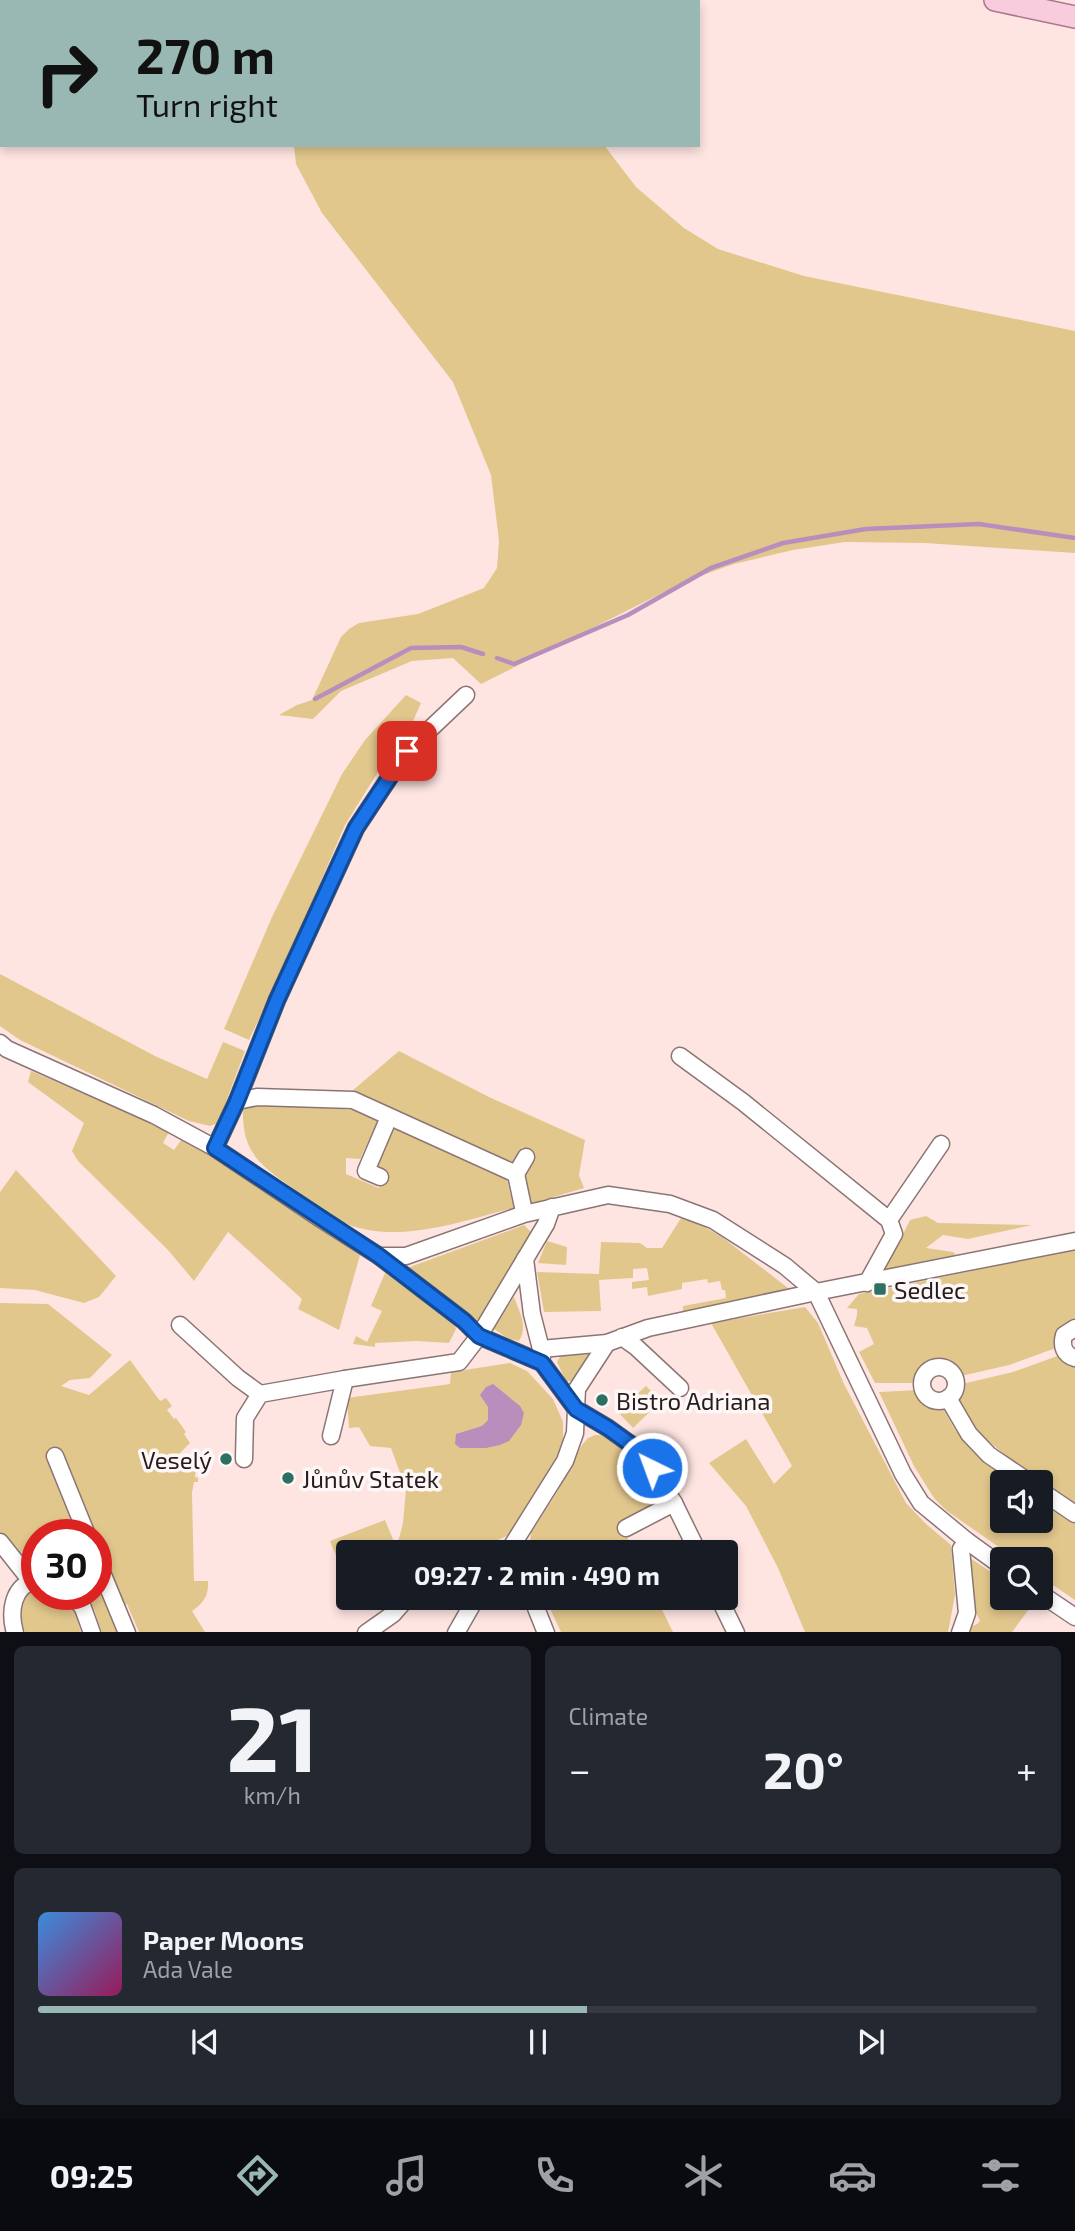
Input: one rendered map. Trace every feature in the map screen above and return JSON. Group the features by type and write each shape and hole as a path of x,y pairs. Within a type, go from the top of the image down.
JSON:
{"main road":[{"path":"995,0 1075,16"}],"street":[{"path":"215,1148 237,1101 277,1000 356,828 407,751 466,695"},
{"path":"0,1043 7,1049 153,1115 215,1148 379,1256 464,1321 479,1336 542,1356 614,1340 648,1328 1075,1241"},
{"path":"680,1056 743,1102 889,1220 894,1234 867,1283"},
{"path":"237,1101 257,1097 353,1100 516,1174"},
{"path":"366,1171 388,1116"},
{"path":"889,1220 941,1144"},
{"path":"523,1207 516,1174 526,1157"},
{"path":"379,1256 406,1256 524,1214 608,1195 670,1204 713,1220 785,1266 816,1292 903,1474 922,1503 990,1558"},
{"path":"180,1325 238,1378 260,1394 459,1363 479,1336 546,1224 552,1208"},
{"path":"525,1259 532,1314 542,1356 576,1409 640,1451 674,1503 692,1540"},
{"path":"1075,1328 1064,1335 1062,1346 1066,1354 1075,1358"},
{"path":"614,1340 636,1347 680,1388"},
{"path":"516,1540 565,1461 575,1433 578,1389 614,1340"},
{"path":"331,1436 345,1379"},
{"path":"244,1459 245,1418 260,1394"},
{"path":"948,1398 969,1434 989,1455 1011,1470"},
{"path":"55,1456 81,1519"},
{"path":"1053,1499 1075,1514"},
{"path":"626,1528 674,1503"},
{"path":"960,1632 967,1613 961,1549 967,1541"},
{"path":"0,1542 21,1565"},
{"path":"16,1632 11,1616 13,1601 21,1589"},
{"path":"112,1597 127,1632"},
{"path":"1053,1602 1075,1617"},
{"path":"84,1610 92,1632"},
{"path":"367,1632 396,1610"},
{"path":"457,1632 469,1610"},
{"path":"537,1610 546,1632"},
{"path":"725,1610 735,1632"}],"shaded area":[{"path":"294,147 606,147 636,187 684,228 718,249 804,276 1075,331 1075,553 925,543 845,542 793,550 734,564 686,581 481,684 453,658 412,661 341,691 313,719 279,715 312,700 341,637 349,629 359,623 418,614 484,588 497,568 499,541 491,475 453,382 322,213 296,164"},
{"path":"406,695 421,703 405,739 388,756 345,825 249,1040 224,1029 272,917 342,774 365,740"},
{"path":"0,974 155,1056 207,1079 223,1042 245,1051 218,1123 210,1126 189,1121 20,1040 0,1026"},
{"path":"399,1051 489,1097 585,1140 579,1175 584,1188 530,1204 523,1178 536,1155 522,1147 513,1163 352,1091"},
{"path":"31,1071 169,1132 163,1143 174,1150 181,1140 192,1145 268,1192 360,1255 339,1330 298,1309 302,1299 228,1232 194,1281 168,1250 78,1161 72,1151 84,1123 28,1082"},
{"path":"255,1103 354,1110 378,1121 360,1159 346,1158 346,1174 379,1188 386,1174 378,1170 377,1164 393,1127 503,1176 507,1180 514,1208 449,1225 405,1232 382,1232 340,1221 319,1209 276,1176 253,1154 245,1135 243,1110"},
{"path":"16,1170 116,1276 99,1297 84,1303 35,1290 0,1288 0,1192"},
{"path":"683,1215 722,1237 792,1291 683,1313 683,1306 726,1298 720,1281 708,1283 707,1279 682,1283 682,1289 648,1296 647,1287 632,1289 632,1282 649,1280 647,1268 633,1269 633,1278 599,1280 601,1311 544,1312 537,1272 599,1274 601,1242 640,1243 647,1248 662,1248"},
{"path":"926,1216 938,1223 1032,1225 968,1239 943,1235 926,1248 953,1252 961,1260 925,1266 921,1262 881,1271 884,1258 892,1256 910,1220"},
{"path":"524,1225 533,1234 483,1318 475,1320 393,1262 407,1268"},
{"path":"547,1241 567,1247 566,1265 538,1263"},
{"path":"1075,1250 1075,1320 1060,1330 1056,1338 1056,1348 1009,1365 961,1376 950,1364 937,1362 925,1368 918,1383 875,1383 859,1352 874,1344 867,1328 854,1326 857,1309 847,1308 859,1294"},
{"path":"385,1273 454,1323 456,1329 449,1343 375,1343 375,1347 353,1344 356,1336 367,1342 382,1311 371,1306"},
{"path":"514,1297 523,1325 519,1341 507,1338 494,1329"},
{"path":"0,1303 48,1304 112,1355 90,1378 70,1380 61,1386 89,1395 130,1360 160,1401 166,1398 172,1406 167,1410 186,1432 184,1434 190,1443 177,1456 197,1458 195,1477 198,1482 194,1482 192,1493 194,1581 208,1581 208,1590 200,1605 192,1611 205,1632 139,1632 127,1604 121,1607 112,1586 112,1519 21,1519 21,1557 0,1532"},
{"path":"805,1307 818,1323 844,1384 906,1503 951,1545 955,1595 948,1632 805,1632 778,1568 746,1506 709,1463 746,1439 774,1484 792,1466 711,1323"},
{"path":"592,1354 574,1381 566,1381 557,1362 561,1355"},
{"path":"1060,1355 1075,1363 1075,1503 1053,1488 1053,1470 1027,1470 991,1443 965,1414 959,1398 962,1384 1013,1372"},
{"path":"510,1363 527,1371 553,1399 563,1422 563,1442 511,1534 498,1540 399,1540 406,1489 391,1448 370,1446 359,1427 349,1428 347,1398 450,1384 451,1372"},
{"path":"493,1384 520,1406 524,1413 521,1425 509,1441 500,1445 460,1448 455,1444 456,1434 482,1426 488,1420 488,1407 480,1395 486,1387"},
{"path":"646,1386 661,1401 633,1428 618,1412"},
{"path":"919,1390 924,1398 942,1407 955,1430 973,1451 999,1470 990,1470 990,1533 1053,1533 1053,1508 1075,1524 1075,1600 1053,1585 1053,1547 999,1547 947,1511 934,1498 914,1466 879,1392"},
{"path":"595,1435 606,1436 629,1451 656,1487 659,1502 621,1524 628,1540 530,1540 531,1533 588,1438"},
{"path":"385,1520 393,1540 336,1540 336,1556 330,1541"},
{"path":"967,1556 990,1571 990,1610 1028,1610 1012,1632 963,1632 980,1621 970,1600"},
{"path":"21,1604 21,1610 73,1610 81,1632 25,1632 20,1620"},
{"path":"94,1610 111,1610 120,1632 102,1632"},
{"path":"551,1610 662,1610 673,1632 561,1632"}],"waterway":[{"path":"497,658 514,664 628,615 711,568 783,543 866,529 979,524 1075,538"},
{"path":"315,699 411,648 461,647 483,654"}],"place":[{"name":"Sedlec","path":"880,1289"},
{"name":"Bistro Adriana","path":"602,1400"},
{"name":"Veselý","path":"226,1459"},
{"name":"Jůnův Statek","path":"288,1478"}],"route":[{"path":"407,751 356,828 277,1000 257,1054 215,1148 379,1256 464,1321 479,1336 542,1363 576,1409 640,1451 652,1468"}]}
